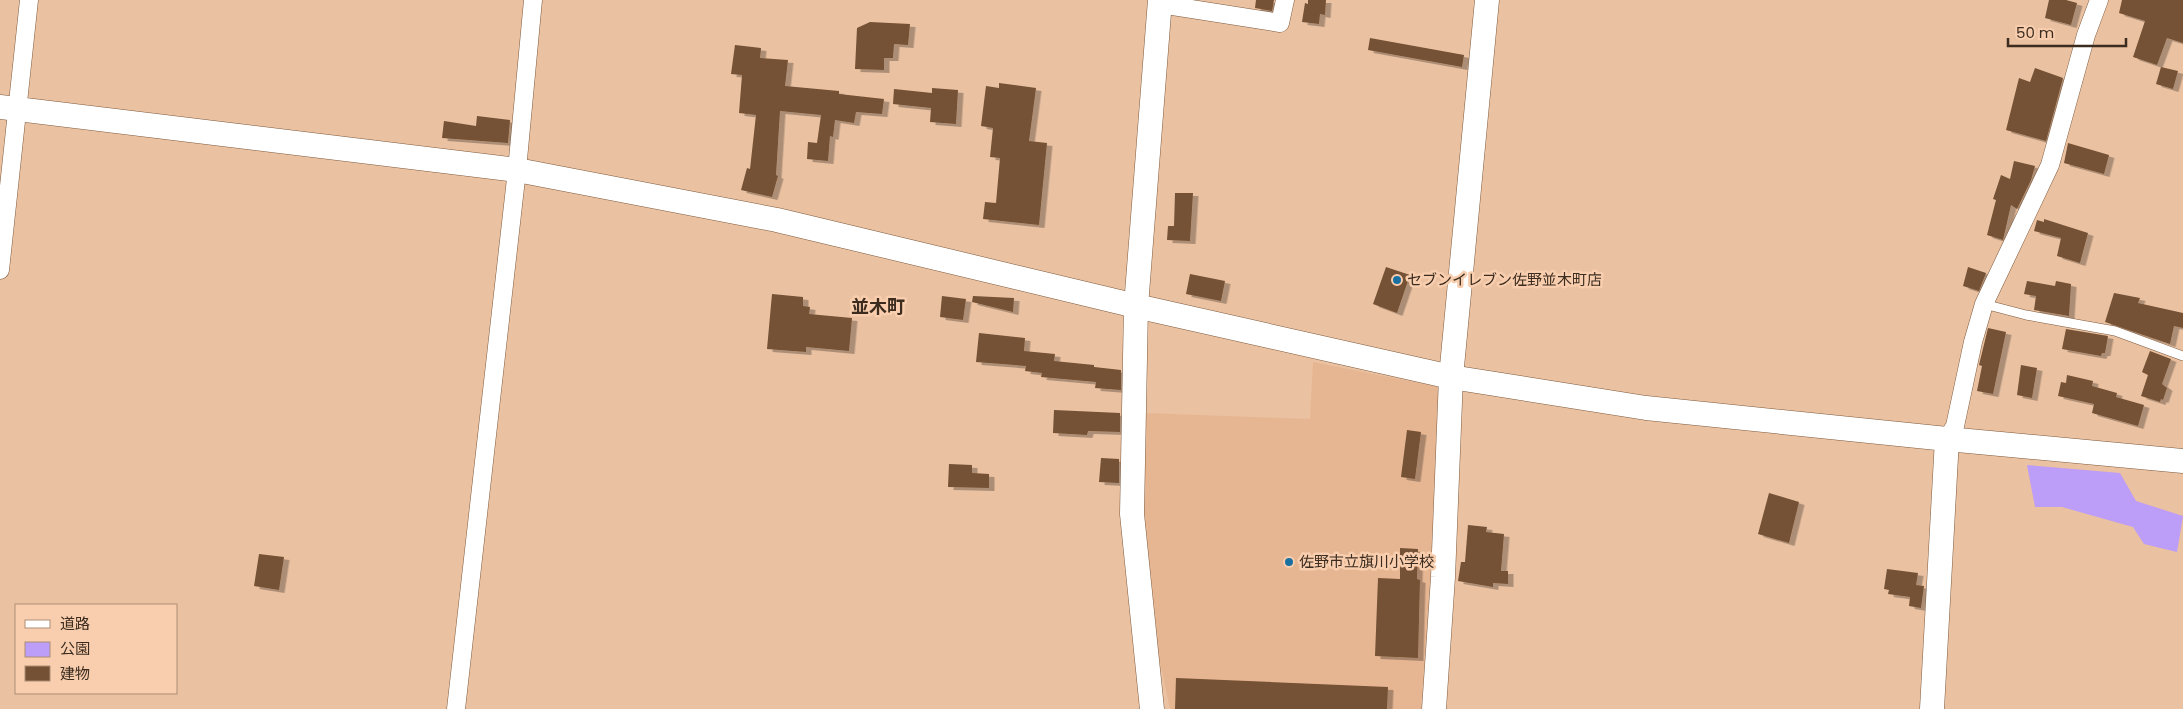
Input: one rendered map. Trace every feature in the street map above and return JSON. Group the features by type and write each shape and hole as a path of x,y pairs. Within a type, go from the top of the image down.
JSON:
{"street":[{"path":"0,270 8,108 28,0"},
{"path":"456,709 517,170 533,0"},
{"path":"1152,709 1132,514 1136,306 1160,2 1280,23 1284,0"},
{"path":"1434,709 1443,577 1451,377 1487,0"},
{"path":"1932,709 1948,440 1955,426 1972,342 1984,304 2050,165 2086,35 2099,0"},
{"path":"8,108 517,170 777,220 1136,306 1451,377 1646,408 1948,440 2183,461"}],"lane":[{"path":"1984,304 2035,316 2116,331 2183,356"}],"shaded area":[{"name":"佐野市立旗川小学校","path":"1313,362 1439,387 1429,605 1421,709 1170,709 1159,657 1142,520 1143,413 1310,419"}],"green space":[{"path":"2027,465 2120,473 2136,501 2183,516 2177,552 2144,544 2133,527 2062,507 2035,507"}],"building":[{"path":"1256,0 1274,0 1272,11 1255,8"},
{"path":"1308,0 1326,0 1325,15 1320,14 1319,24 1302,22 1305,3 1308,4"},
{"path":"2049,0 2066,0 2077,3 2071,25 2045,18"},
{"path":"2122,0 2183,0 2183,43 2167,38 2157,65 2133,57 2145,21 2119,13"},
{"path":"870,22 910,24 908,45 894,44 893,58 884,58 884,70 855,69 857,28"},
{"path":"1370,38 1464,55 1462,67 1368,50"},
{"path":"735,45 761,48 760,58 788,60 785,86 839,91 839,94 884,99 882,114 856,112 854,123 835,120 833,137 830,136 828,161 807,159 808,142 817,143 821,115 780,111 776,175 778,176 772,197 741,190 747,168 750,169 756,115 739,113 742,75 731,74"},
{"path":"2161,67 2178,71 2173,89 2156,84"},
{"path":"2035,68 2063,78 2046,141 2006,130 2019,78 2030,82"},
{"path":"999,83 1036,88 1029,141 1047,143 1039,225 983,219 985,202 996,203 1000,158 990,157 993,128 981,126 986,86 999,88"},
{"path":"932,88 958,90 956,124 930,122 931,108 893,104 894,89 932,93"},
{"path":"477,116 510,120 508,143 442,138 444,121 476,126"},
{"path":"2068,143 2109,155 2104,174 2064,163"},
{"path":"2014,161 2035,166 2031,180 2017,209 2011,205 2003,240 1987,235 1996,200 1993,199 2001,175 2010,179"},
{"path":"1175,193 1193,193 1190,241 1167,240 1168,226 1174,226"},
{"path":"2044,219 2088,233 2080,263 2057,256 2061,238 2034,231 2037,220 2044,222"},
{"path":"1386,267 1410,275 1397,313 1373,304"},
{"path":"1968,267 1986,273 1979,291 1963,286"},
{"path":"1190,274 1225,281 1221,301 1186,294"},
{"path":"2027,281 2055,286 2056,281 2071,284 2069,316 2034,310 2036,296 2024,294"},
{"path":"2114,293 2140,298 2138,303 2183,313 2183,328 2174,326 2170,344 2105,322"},
{"path":"772,294 803,297 803,306 810,307 809,314 852,318 849,351 806,347 806,352 767,349"},
{"path":"942,296 966,299 963,320 940,317"},
{"path":"973,296 1014,298 1013,312 972,302"},
{"path":"1988,328 2006,332 1993,394 1977,391 1982,366 1979,365"},
{"path":"2066,329 2108,336 2105,353 2102,353 2101,356 2062,349"},
{"path":"979,333 1025,338 1024,351 1055,354 1054,361 1121,370 1121,390 1095,388 1096,382 1041,377 1042,373 1025,371 1026,366 976,362"},
{"path":"2150,351 2171,359 2162,384 2167,388 2163,400 2161,399 2160,402 2141,396 2148,375 2142,372"},
{"path":"2021,365 2037,368 2032,398 2017,395"},
{"path":"2067,375 2093,381 2092,386 2117,393 2116,397 2144,405 2138,426 2092,413 2094,404 2058,396 2061,382 2066,383"},
{"path":"1054,410 1120,413 1120,432 1088,431 1087,435 1053,433"},
{"path":"1407,430 1421,432 1415,479 1401,477"},
{"path":"1101,458 1119,459 1119,483 1099,482"},
{"path":"949,464 972,465 972,473 989,474 989,488 948,487"},
{"path":"1769,493 1799,502 1789,543 1758,534"},
{"path":"1468,525 1487,527 1486,532 1504,534 1501,571 1508,571 1508,584 1493,583 1493,587 1458,581 1461,562 1465,562"},
{"path":"1400,548 1418,549 1417,579 1420,580 1418,658 1375,656 1378,578 1400,579"},
{"path":"259,554 284,557 279,590 254,586"},
{"path":"1887,569 1918,573 1916,585 1924,586 1921,608 1909,606 1910,597 1888,594 1889,590 1884,589"},
{"path":"1176,678 1388,687 1387,709 1175,709"}],"place":[{"name":"セブンイレブン佐野並木町店","path":"1397,280"},
{"name":"佐野市立旗川小学校","path":"1289,562"}],"district":[{"name":"並木町","path":"878,307"}]}
